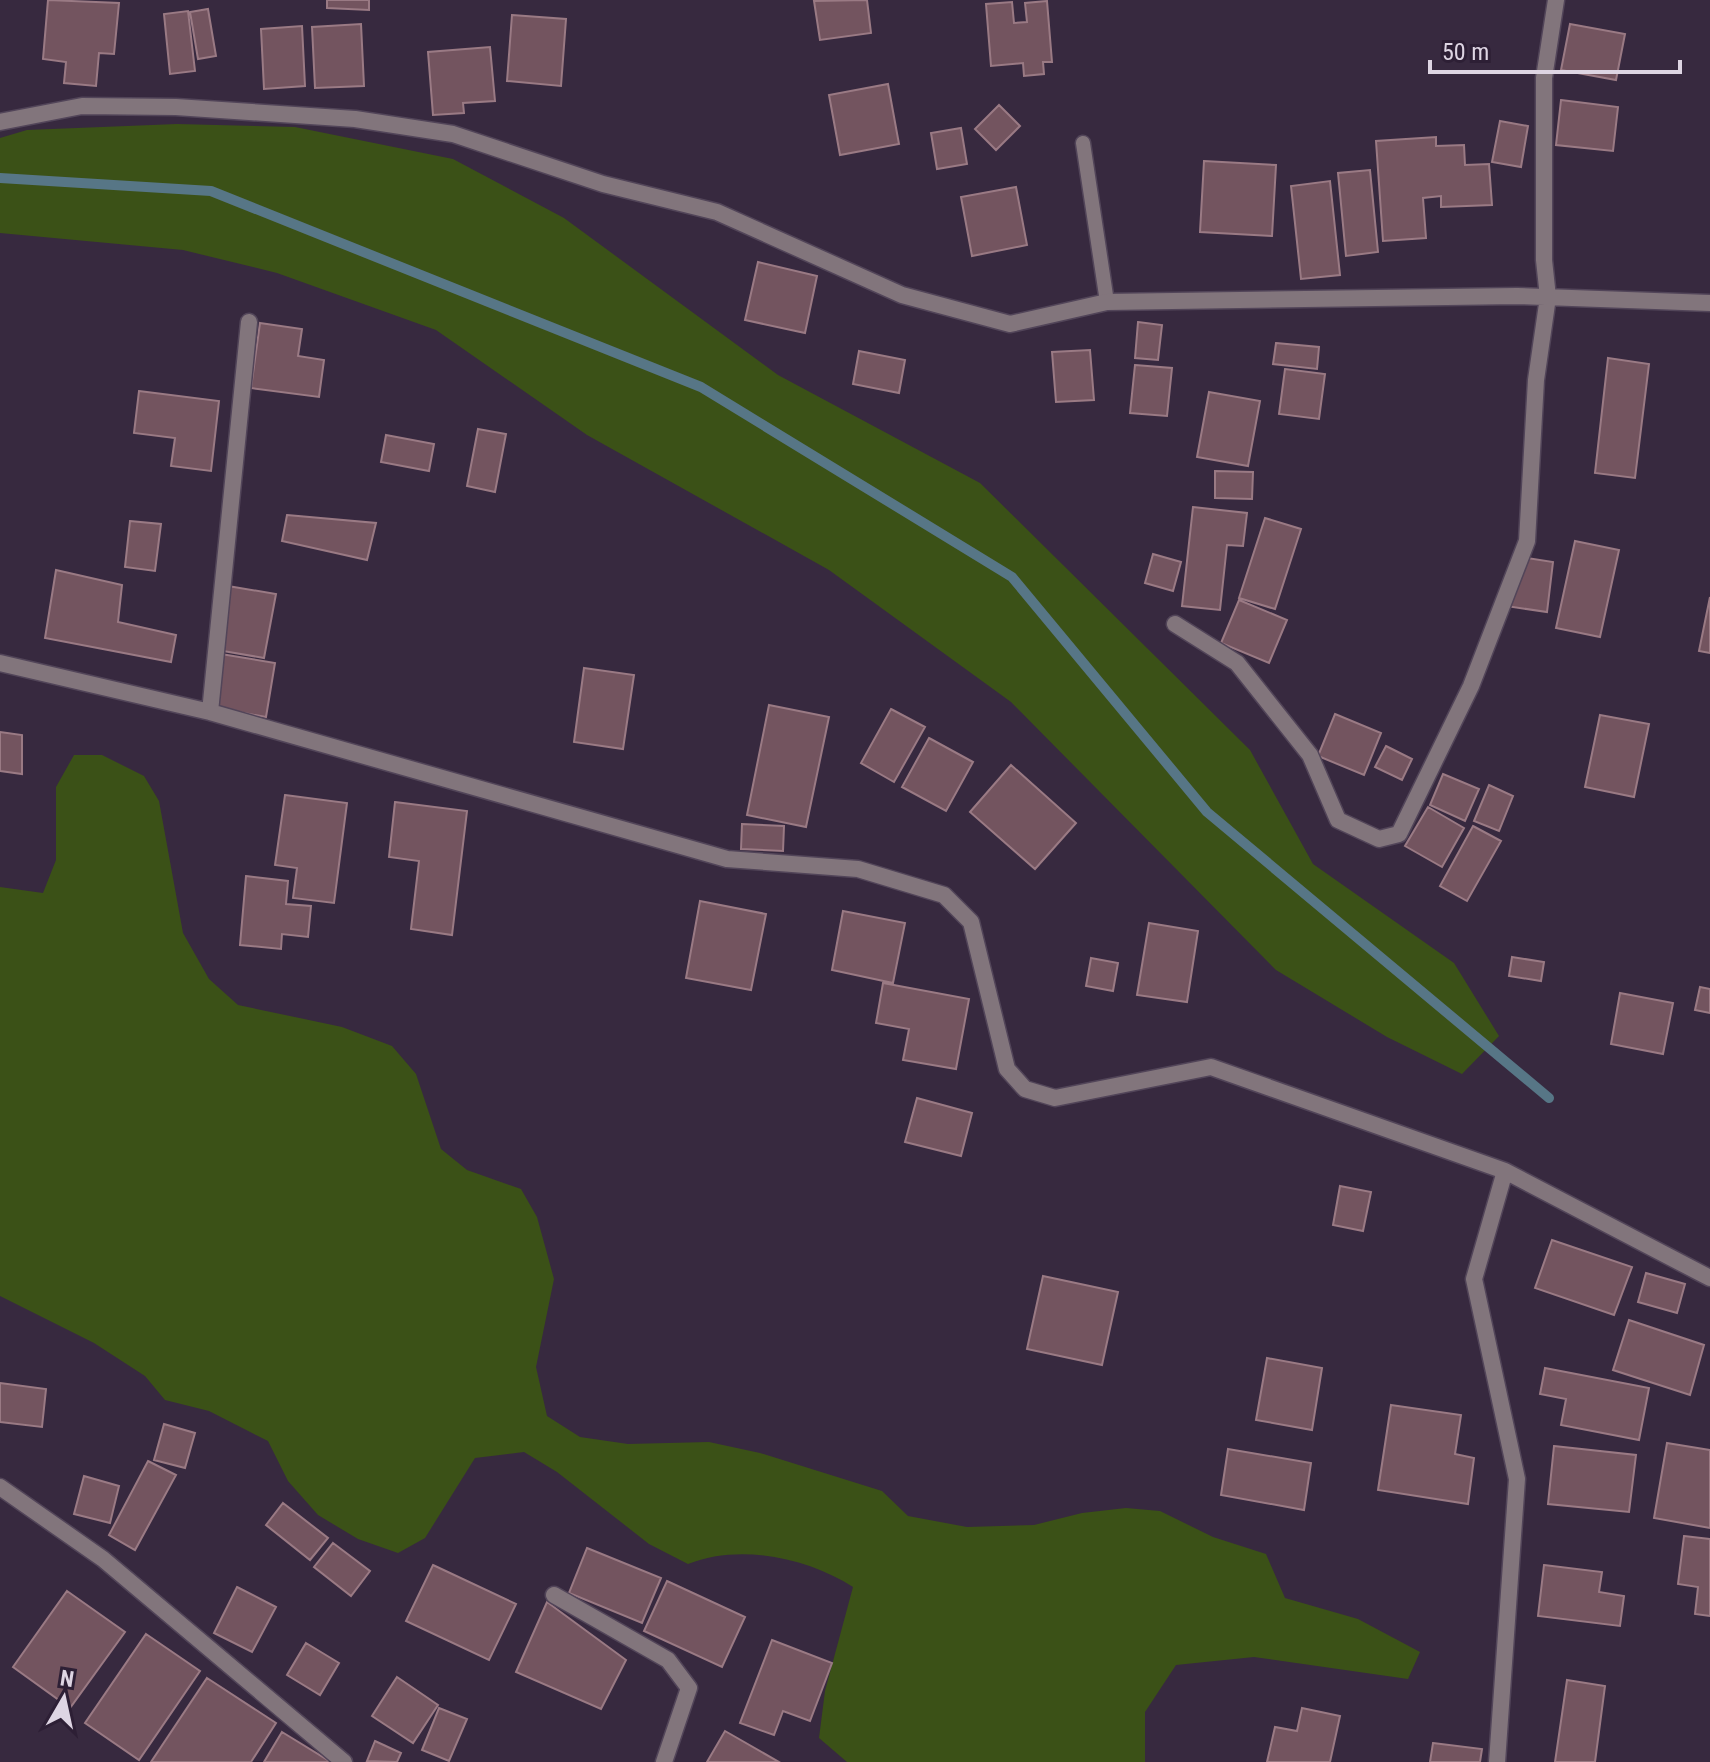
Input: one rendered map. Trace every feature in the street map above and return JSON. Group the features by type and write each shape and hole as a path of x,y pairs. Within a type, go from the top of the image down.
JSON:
{"street":[{"path":"1175,624 1237,663 1310,755 1338,820 1379,839 1399,834 1471,686 1527,541 1536,380 1548,297 1544,260 1544,78 1556,0"},
{"path":"0,122 82,106 176,107 355,119 453,134 603,184 717,212 902,295 1010,324 1107,302 1548,297 1710,303"},
{"path":"210,712 249,322"},
{"path":"0,663 210,712 727,859 858,869 944,895 971,922 1007,1069 1025,1089 1055,1098 1211,1067 1505,1171 1710,1278"},
{"path":"1497,1762 1517,1479 1474,1279 1505,1171"},
{"path":"0,1487 103,1559 344,1762"},
{"path":"554,1595 668,1660 689,1688 664,1762"}],"lane":[{"path":"1083,143 1107,302"}],"green space":[{"path":"177,124 295,127 453,159 564,218 778,375 980,483 1250,750 1313,864 1454,963 1499,1036 1462,1074 1387,1037 1276,970 1011,702 829,570 587,435 436,330 277,273 183,250 0,233 0,138 27,130"},
{"path":"74,755 102,755 144,776 159,801 183,933 209,979 238,1005 342,1027 392,1046 416,1074 441,1149 467,1170 521,1189 537,1217 554,1279 536,1367 547,1416 580,1437 628,1444 709,1442 760,1453 882,1491 908,1516 967,1527 1034,1525 1082,1513 1126,1508 1160,1511 1213,1537 1266,1554 1285,1598 1358,1619 1420,1652 1408,1679 1254,1657 1176,1665 1145,1712 1145,1762 847,1762 819,1738 825,1691 853,1587 835,1577 795,1561 751,1554 708,1558 688,1564 649,1544 557,1472 524,1452 475,1458 425,1538 398,1553 358,1539 318,1515 288,1481 268,1441 209,1411 165,1400 145,1376 94,1343 0,1296 0,887 43,893 56,860 56,787"}],"building":[{"path":"48,0 119,3 114,54 99,53 96,86 64,83 66,62 43,59"},
{"path":"327,0 369,0 369,10 327,8"},
{"path":"867,0 871,33 820,40 814,1"},
{"path":"1047,1 1052,62 1043,62 1044,74 1024,76 1023,63 991,66 986,4 1012,2 1014,23 1027,22 1025,3"},
{"path":"208,9 216,56 198,59 190,12"},
{"path":"188,11 195,71 170,74 164,14"},
{"path":"512,15 566,19 561,86 507,81"},
{"path":"361,24 364,86 315,88 312,27"},
{"path":"1570,24 1625,34 1616,80 1561,70"},
{"path":"302,26 305,86 264,89 261,29"},
{"path":"490,47 495,101 463,103 464,113 433,115 428,52"},
{"path":"888,84 899,144 840,155 829,95"},
{"path":"1561,100 1618,107 1613,151 1556,145"},
{"path":"999,105 1020,126 996,150 975,129"},
{"path":"1500,121 1528,126 1521,167 1492,162"},
{"path":"961,128 967,164 937,169 931,133"},
{"path":"1436,137 1436,146 1464,145 1465,165 1489,164 1492,205 1441,207 1441,196 1423,198 1426,238 1383,241 1376,141"},
{"path":"1204,161 1276,165 1272,236 1200,232"},
{"path":"1370,170 1378,252 1346,256 1338,173"},
{"path":"1330,181 1340,275 1301,279 1291,186"},
{"path":"1016,187 1027,245 972,256 961,197"},
{"path":"758,262 817,276 805,333 745,320"},
{"path":"1138,322 1162,325 1158,360 1135,358"},
{"path":"260,323 302,329 298,356 324,360 319,397 251,388"},
{"path":"1276,343 1319,347 1317,369 1273,364"},
{"path":"1090,350 1094,400 1056,402 1052,352"},
{"path":"859,351 905,360 899,393 853,384"},
{"path":"1608,358 1649,364 1635,478 1595,473"},
{"path":"1135,365 1172,368 1167,416 1130,413"},
{"path":"1285,369 1325,374 1319,419 1279,414"},
{"path":"139,391 219,401 211,471 171,466 175,438 134,433"},
{"path":"1209,392 1260,401 1248,466 1197,457"},
{"path":"478,429 506,434 495,492 467,486"},
{"path":"386,435 434,444 429,471 381,462"},
{"path":"1215,471 1253,472 1252,499 1215,498"},
{"path":"1193,507 1247,513 1243,546 1227,545 1220,610 1182,606"},
{"path":"287,515 376,523 367,560 282,541"},
{"path":"1265,518 1301,529 1275,609 1239,598"},
{"path":"130,521 161,524 155,571 125,567"},
{"path":"1575,541 1619,550 1600,637 1556,628"},
{"path":"1153,554 1181,562 1173,591 1145,583"},
{"path":"1514,556 1553,562 1547,612 1506,606"},
{"path":"56,570 122,585 118,622 176,635 171,662 45,638"},
{"path":"228,586 276,594 264,658 217,650"},
{"path":"1710,597 1710,653 1699,651"},
{"path":"1239,600 1287,620 1269,663 1221,643"},
{"path":"221,654 275,663 266,717 211,707"},
{"path":"584,668 634,675 623,749 574,742"},
{"path":"769,705 829,717 806,827 747,815"},
{"path":"891,709 925,727 894,782 861,763"},
{"path":"1335,714 1381,733 1364,775 1318,756"},
{"path":"1600,715 1649,724 1634,797 1585,787"},
{"path":"0,732 22,735 22,774 0,771"},
{"path":"929,738 973,762 946,811 902,787"},
{"path":"1386,746 1412,759 1402,780 1375,767"},
{"path":"1011,765 1076,823 1035,869 970,812"},
{"path":"1443,774 1479,789 1465,821 1430,805"},
{"path":"1489,785 1513,796 1499,831 1474,821"},
{"path":"285,795 347,803 334,903 293,898 297,868 275,865"},
{"path":"395,802 467,811 452,935 411,929 419,861 389,857"},
{"path":"1428,807 1464,828 1442,867 1405,846"},
{"path":"742,824 784,826 783,851 741,849"},
{"path":"1473,826 1501,841 1467,901 1440,886"},
{"path":"246,876 288,881 286,904 311,906 308,937 282,934 281,949 240,945"},
{"path":"700,901 766,914 751,990 686,978"},
{"path":"843,911 905,923 893,983 832,970"},
{"path":"1149,923 1198,931 1187,1002 1137,995"},
{"path":"1512,957 1544,962 1541,981 1509,976"},
{"path":"1091,958 1118,963 1113,991 1086,986"},
{"path":"883,983 969,999 956,1069 903,1060 909,1029 876,1023"},
{"path":"1700,987 1710,989 1710,1013 1695,1010"},
{"path":"1620,993 1673,1003 1663,1054 1611,1044"},
{"path":"917,1098 972,1113 961,1156 905,1142"},
{"path":"1340,1186 1371,1192 1363,1231 1333,1225"},
{"path":"1552,1240 1632,1267 1614,1315 1535,1288"},
{"path":"1646,1273 1685,1284 1677,1313 1638,1302"},
{"path":"1043,1276 1118,1292 1102,1365 1027,1349"},
{"path":"1629,1320 1704,1345 1690,1395 1613,1370"},
{"path":"1267,1358 1322,1368 1312,1430 1256,1420"},
{"path":"1545,1368 1649,1388 1639,1440 1561,1425 1566,1399 1540,1394"},
{"path":"0,1383 46,1389 42,1427 0,1422"},
{"path":"1391,1405 1461,1415 1455,1454 1474,1458 1468,1504 1378,1490"},
{"path":"164,1424 195,1433 185,1468 154,1460"},
{"path":"1667,1443 1710,1450 1710,1528 1654,1518"},
{"path":"1554,1446 1636,1455 1629,1512 1548,1504"},
{"path":"1228,1449 1311,1463 1304,1510 1221,1495"},
{"path":"148,1461 176,1475 135,1550 109,1535"},
{"path":"84,1476 119,1486 110,1523 74,1514"},
{"path":"283,1503 328,1538 310,1560 266,1525"},
{"path":"1684,1536 1710,1539 1710,1616 1695,1614 1698,1587 1678,1584"},
{"path":"333,1543 370,1571 351,1596 314,1567"},
{"path":"587,1548 661,1578 642,1623 569,1593"},
{"path":"433,1565 516,1604 489,1660 406,1621"},
{"path":"1544,1565 1602,1572 1599,1592 1624,1596 1620,1626 1538,1616"},
{"path":"667,1581 745,1617 722,1667 644,1631"},
{"path":"237,1587 276,1607 252,1652 214,1633"},
{"path":"67,1591 125,1632 70,1708 13,1667"},
{"path":"547,1602 626,1660 601,1709 516,1672"},
{"path":"146,1634 200,1671 139,1760 85,1723"},
{"path":"772,1640 832,1663 810,1721 783,1711 774,1735 740,1723"},
{"path":"306,1643 339,1663 320,1695 287,1675"},
{"path":"397,1677 438,1705 413,1743 372,1716"},
{"path":"207,1678 276,1723 251,1762 151,1762"},
{"path":"1567,1680 1605,1686 1595,1762 1555,1762"},
{"path":"439,1708 467,1719 449,1761 422,1750"},
{"path":"1302,1708 1340,1716 1330,1762 1267,1762 1275,1727 1297,1731"},
{"path":"725,1731 779,1762 707,1762"},
{"path":"282,1732 331,1762 264,1762"},
{"path":"375,1741 401,1753 397,1762 367,1761"},
{"path":"1433,1743 1482,1749 1480,1762 1430,1762"}],"waterway":[{"path":"0,178 211,191 701,387 1012,577 1207,812 1549,1098"}]}
